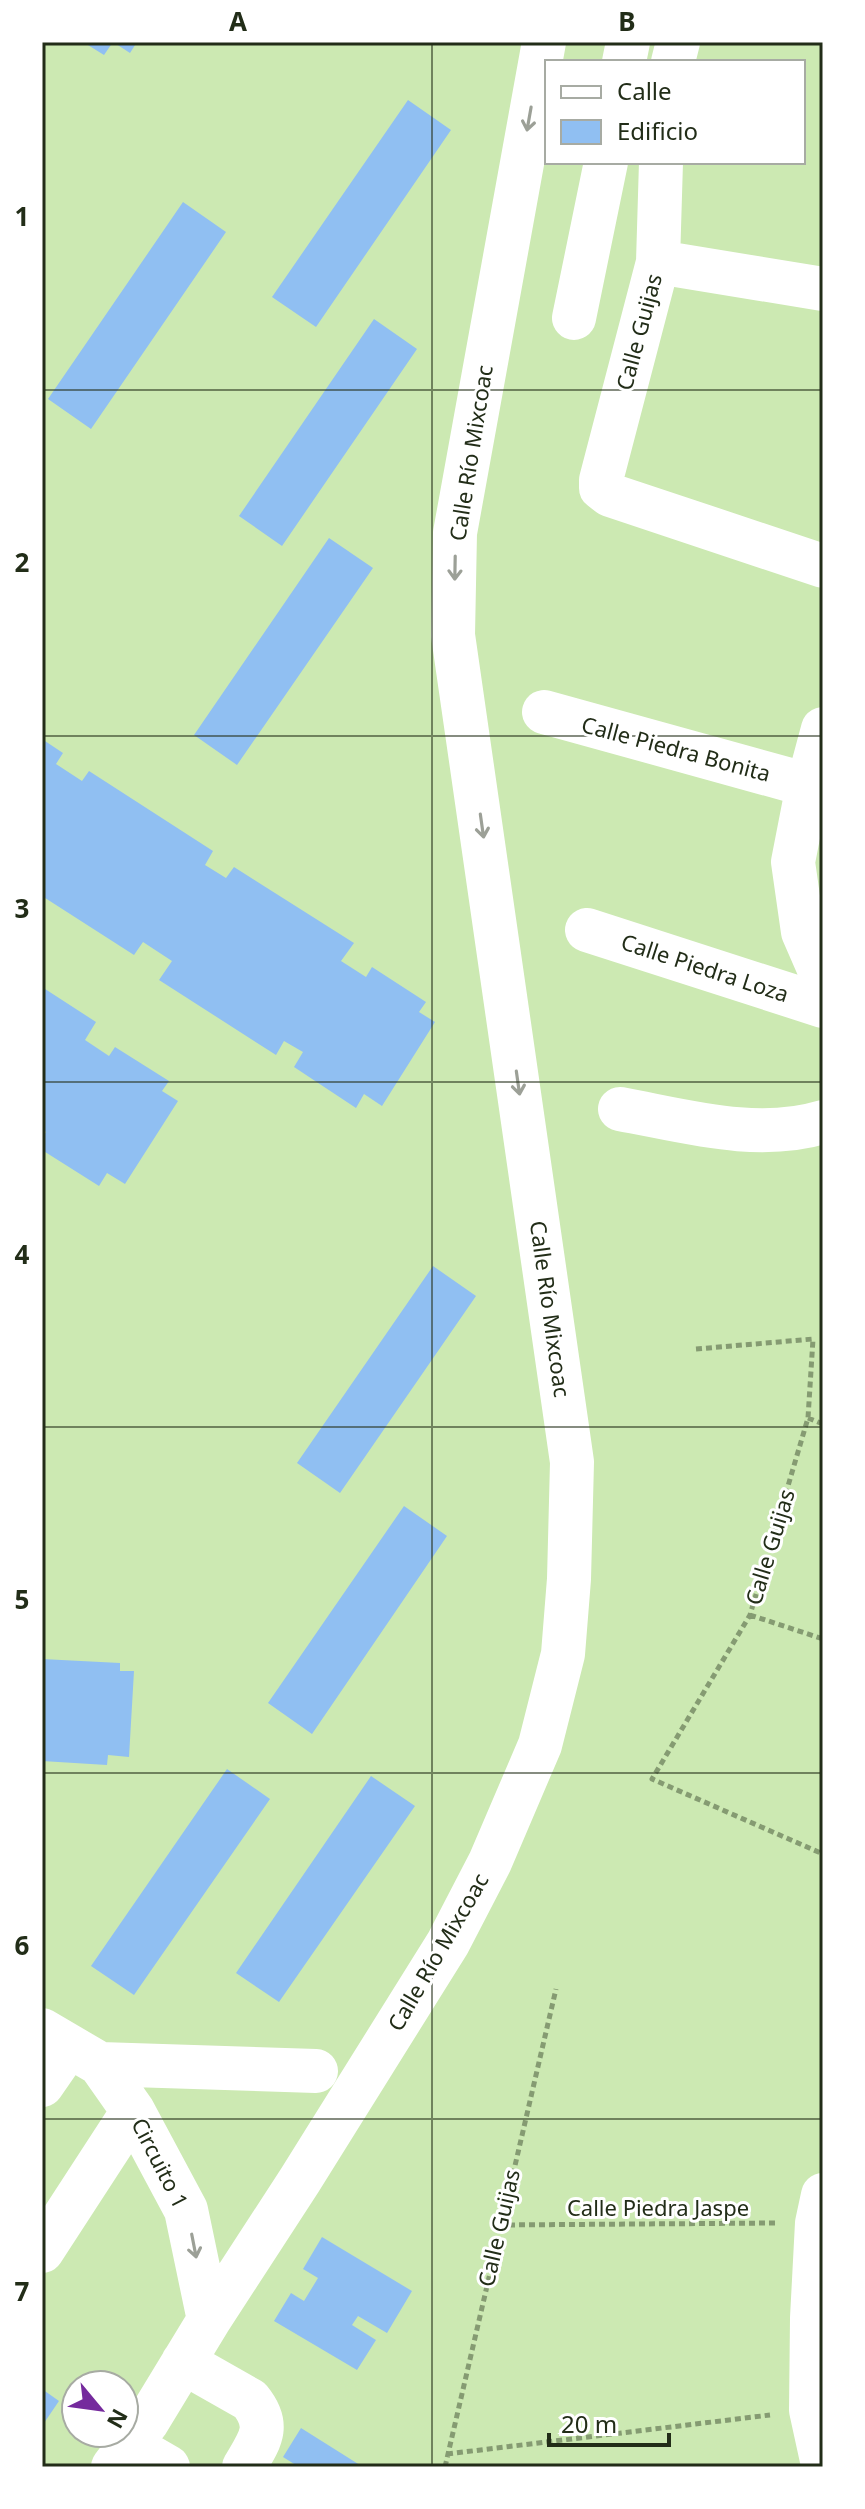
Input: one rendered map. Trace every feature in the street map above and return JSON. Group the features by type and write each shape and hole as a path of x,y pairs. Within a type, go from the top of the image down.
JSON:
{"street":[{"name":"Calle Río Mixcoac","path":"122,2456 147,2422 448,1943 490,1862 540,1745 563,1654 569,1579 572,1462 453,635 455,533 544,42"},
{"path":"574,318 606,164"},
{"name":"Calle Guijas","path":"661,164 658,262 601,488 610,495 823,566"},
{"path":"658,262 823,289"},
{"name":"Calle Piedra Bonita","path":"544,712 808,785"},
{"path":"823,729 793,862 803,932 823,978"},
{"name":"Calle Piedra Loza","path":"587,930 823,1006"},
{"path":"620,1109 732,1129 800,1129 823,1122"},
{"name":"Circuito 1","path":"70,2047 133,2111 186,2210 209,2320"},
{"path":"42,2085 70,2047 316,2071"},
{"path":"42,2251 133,2111"},
{"path":"820,2209 812,2318 811,2410 822,2458"},
{"path":"183,2362 250,2400 256,2408 263,2427 262,2437 244,2467"},
{"path":"122,2456 168,2467"}],"path":[{"name":"Calle Guijas","path":"696,1349 813,1339 808,1418 750,1615 652,1779 823,1854"},
{"path":"808,1418 823,1424"},
{"path":"750,1615 823,1639"},
{"name":"Calle Guijas","path":"445,2467 556,1989"},
{"name":"Calle Piedra Jaspe","path":"499,2225 820,2209"},
{"path":"447,2454 811,2410"}],"building":[{"path":"83,42 113,42 104,55"},
{"path":"113,42 137,42 130,53"},
{"path":"408,100 451,130 316,327 272,297"},
{"path":"183,202 226,232 91,429 48,399"},
{"path":"374,319 417,349 282,546 239,516"},
{"path":"329,538 373,568 237,765 194,735"},
{"path":"42,739 63,753 56,764 82,781 89,771 213,851 205,865 226,878 234,867 354,943 341,961 366,977 372,967 426,1002 419,1012 435,1022 382,1106 364,1094 356,1108 294,1067 303,1052 284,1041 276,1055 159,980 172,961 143,942 134,955 42,896"},
{"path":"42,987 96,1022 85,1040 109,1056 115,1047 169,1081 162,1091 178,1101 125,1184 107,1173 99,1186 42,1150 42,1137 46,1132 42,1129"},
{"path":"433,1266 476,1296 340,1493 297,1463"},
{"path":"404,1506 447,1536 312,1734 268,1703"},
{"path":"42,1659 120,1663 120,1671 134,1671 129,1757 108,1755 107,1765 42,1761"},
{"path":"227,1769 270,1799 134,1995 91,1966"},
{"path":"371,1776 415,1806 279,2002 236,1973"},
{"path":"322,2237 412,2291 387,2333 358,2316 352,2325 376,2340 357,2370 274,2321 291,2293 304,2301 318,2278 303,2269"},
{"path":"42,2389 59,2401 42,2426"},
{"path":"301,2428 363,2467 299,2467 283,2457"}]}
